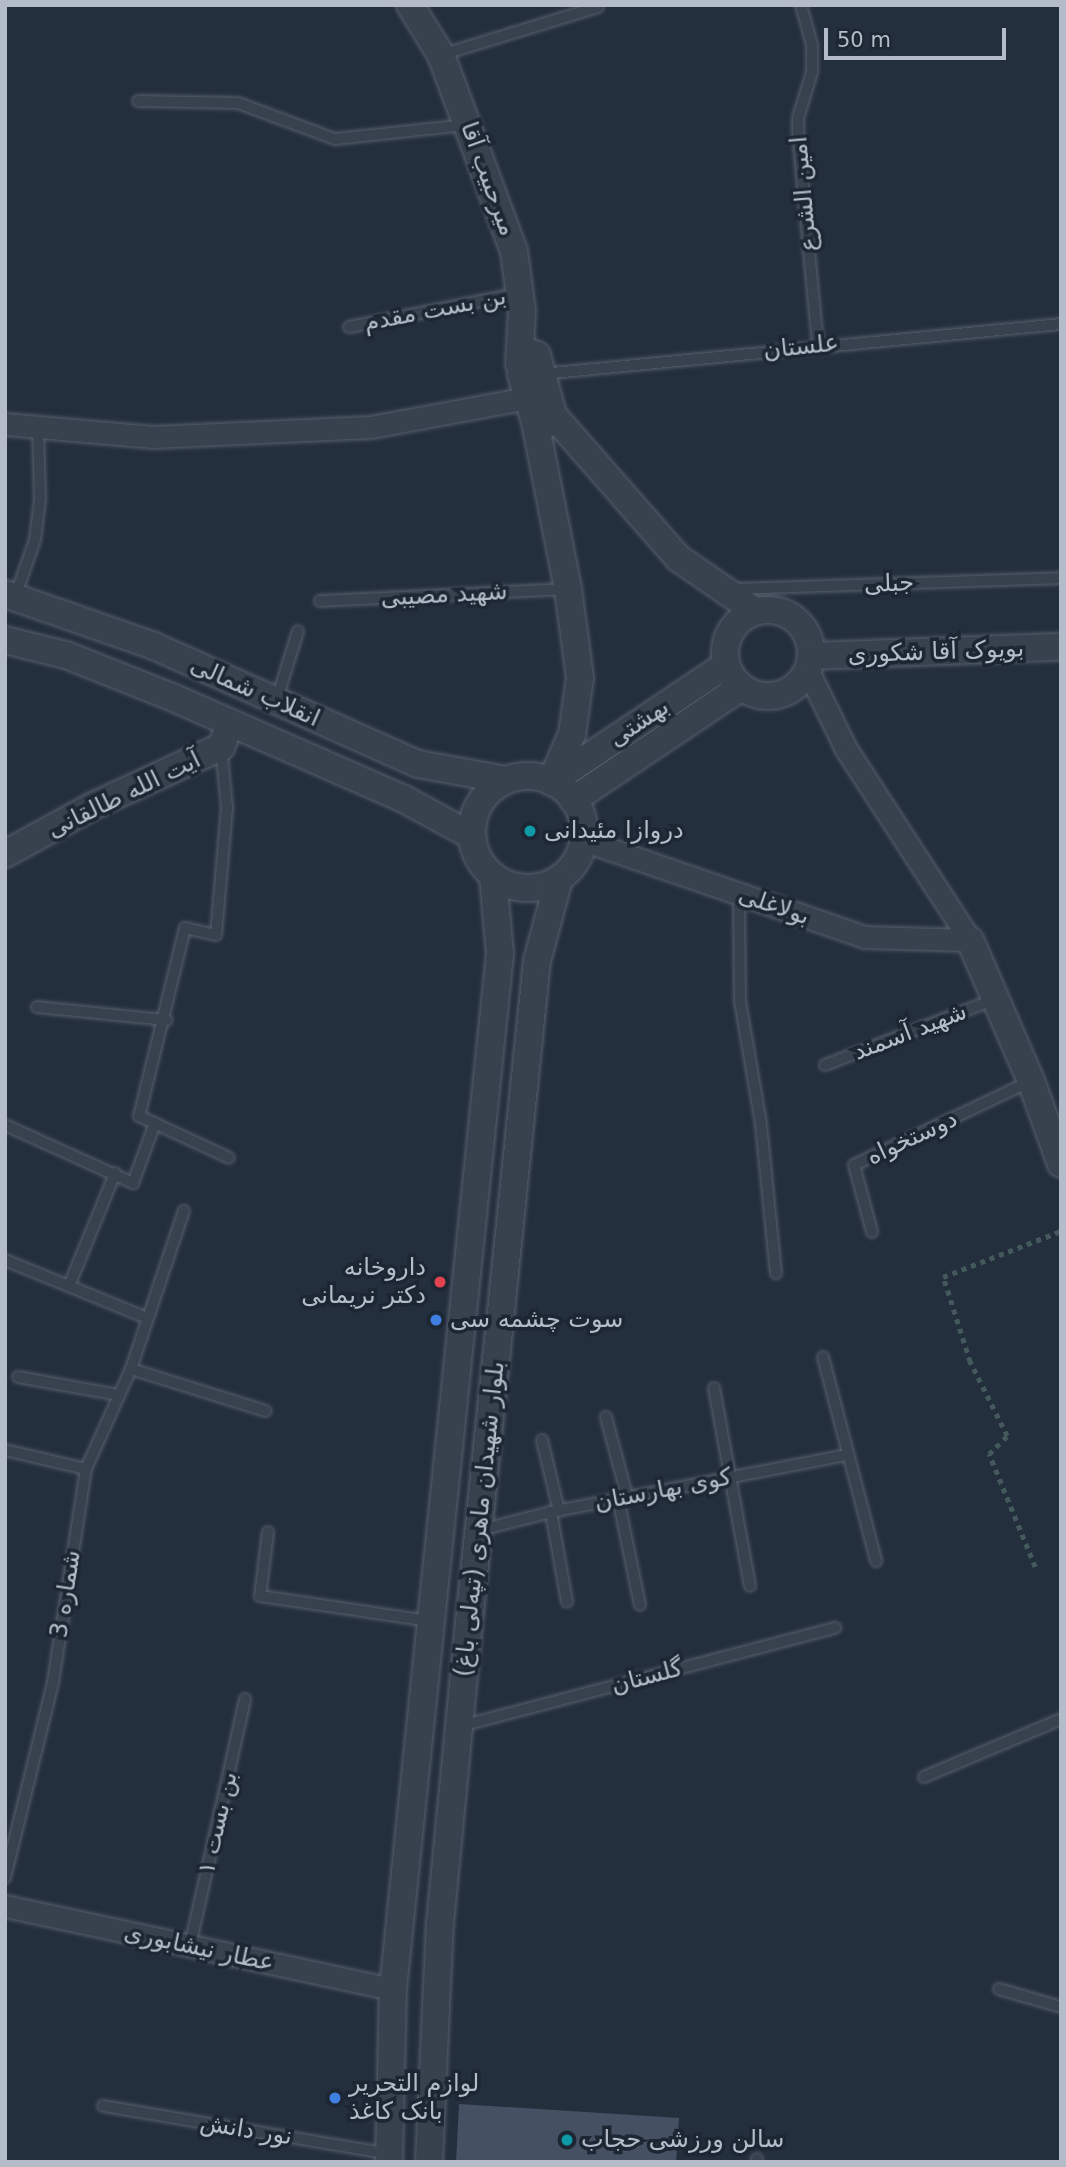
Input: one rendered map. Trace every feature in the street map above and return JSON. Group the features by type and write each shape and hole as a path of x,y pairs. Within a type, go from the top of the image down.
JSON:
{"street":[{"name":"میرحبیب آقا","path":"410,5 441,55 470,124 514,251 580,678 572,734 551,782"},
{"path":"5,424 153,437 371,426 539,412 678,558 718,590 755,611 783,612 804,629 809,663 846,749 970,940 1031,1081 1061,1164"},
{"name":"انقلاب شمالی","path":"10,596 154,646 418,764 507,780"},
{"path":"755,611 733,626 727,638 726,665 741,687 753,694 779,695 800,681 809,663"},
{"name":"انقلاب شمالی","path":"5,640 65,656 225,736 390,792 472,836"},
{"name":"بویوک آقا شکوری","path":"809,663 1061,647"},
{"name":"بهشتی","path":"551,782 726,665"},
{"name":"بهشتی","path":"573,800 741,687"},
{"name":"آیت الله طالقانی","path":"5,854 225,736"},
{"path":"529,776 551,782 573,800 583,826 583,840 575,862 559,879 526,888 493,877 475,852 472,836 480,803 507,780 529,776"},
{"name":"بولاغلی","path":"583,840 864,937 970,940"},
{"name":"بلوار شهیدان ماهری (تپه‌لی باغ)","path":"389,2158 393,1989 430,1621 461,1362 500,954 493,877"},
{"name":"بلوار شهیدان ماهری (تپه‌لی باغ)","path":"429,2162 440,1924 459,1726 537,961 559,879"},
{"name":"عطار نیشابوری","path":"5,1906 393,1989"}],"lane":[{"name":"امین الشرع","path":"801,5 812,45 812,72 797,118 818,345"},
{"path":"441,55 598,7"},
{"path":"138,101 238,103 335,139 470,124"},
{"name":"بن بست مقدم","path":"349,327 521,302"},
{"name":"علستان","path":"533,365 818,345 1061,324"},
{"path":"10,596 35,540 40,499 38,427"},
{"name":"جبلی","path":"718,590 1061,578"},
{"name":"شهید مصیبی","path":"320,601 568,589"},
{"path":"276,702 298,631"},
{"path":"225,736 227,807 216,935 185,928 166,1020 139,1116 229,1158"},
{"path":"739,894 740,1001 761,1124 776,1273"},
{"name":"شهید آسمند","path":"825,1065 995,999"},
{"path":"37,1007 166,1020"},
{"name":"دوستخواه","path":"872,1232 854,1165 1031,1081"},
{"path":"5,1125 133,1183 155,1123"},
{"path":"69,1286 115,1173"},
{"name":"شماره 3","path":"5,1878 52,1682 86,1469 131,1369 184,1211"},
{"path":"5,1260 147,1318"},
{"path":"823,1357 876,1561"},
{"path":"131,1369 266,1411"},
{"path":"18,1377 119,1395"},
{"path":"714,1388 750,1586"},
{"path":"606,1417 640,1605"},
{"path":"542,1440 567,1602"},
{"path":"5,1450 86,1469"},
{"name":"کوی بهارستان","path":"479,1530 622,1497 848,1455"},
{"path":"268,1532 260,1596 430,1621"},
{"name":"گلستان","path":"459,1726 835,1628"},
{"name":"بن بست ۱","path":"190,1946 245,1699"},
{"path":"924,1777 1061,1719"},
{"path":"999,1989 1061,2007"},
{"name":"نور دانش","path":"103,2106 389,2158"}],"path":[{"path":"1035,1566 989,1454 1007,1436 970,1362 943,1277 1061,1231"}],"building":[{"name":"سالن ورزشی حجاب","path":"459,2104 679,2118 676,2162 456,2162"}],"place":[{"name":"دروازا مئیدانی","path":"530,831"},
{"name":"داروخانه دكتر نریمانی","path":"440,1282"},
{"name":"سوت چشمه سی","path":"436,1320"},
{"name":"لوازم التحریر بانک کاغذ","path":"335,2098"},
{"name":"سالن ورزشی حجاب","path":"567,2140"}]}
